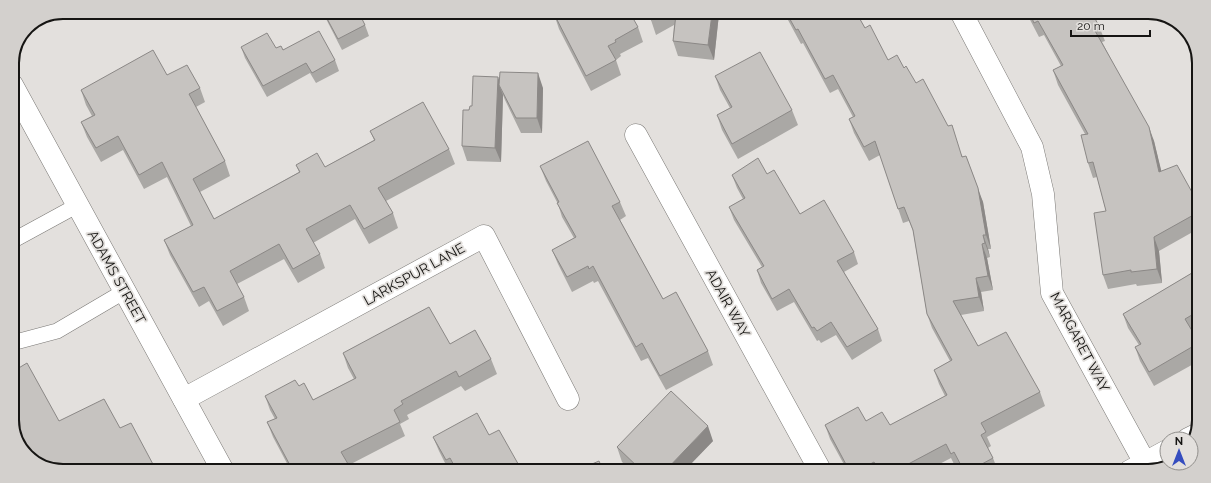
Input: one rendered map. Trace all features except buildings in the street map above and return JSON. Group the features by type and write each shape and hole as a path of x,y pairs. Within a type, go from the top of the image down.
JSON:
{"street":[{"name":"MARGARET WAY","path":"965,19 1032,147 1043,194 1052,293 1137,464"},
{"name":"ADAMS STREET","path":"19,97 219,464"},
{"name":"ADAIR WAY","path":"636,135 817,464"},
{"name":"LARKSPUR LANE","path":"184,399 484,236 568,399"},
{"path":"1143,464 1159,455"}],"lane":[{"path":"19,237 78,205"},
{"path":"19,341 57,331 125,291"}]}
